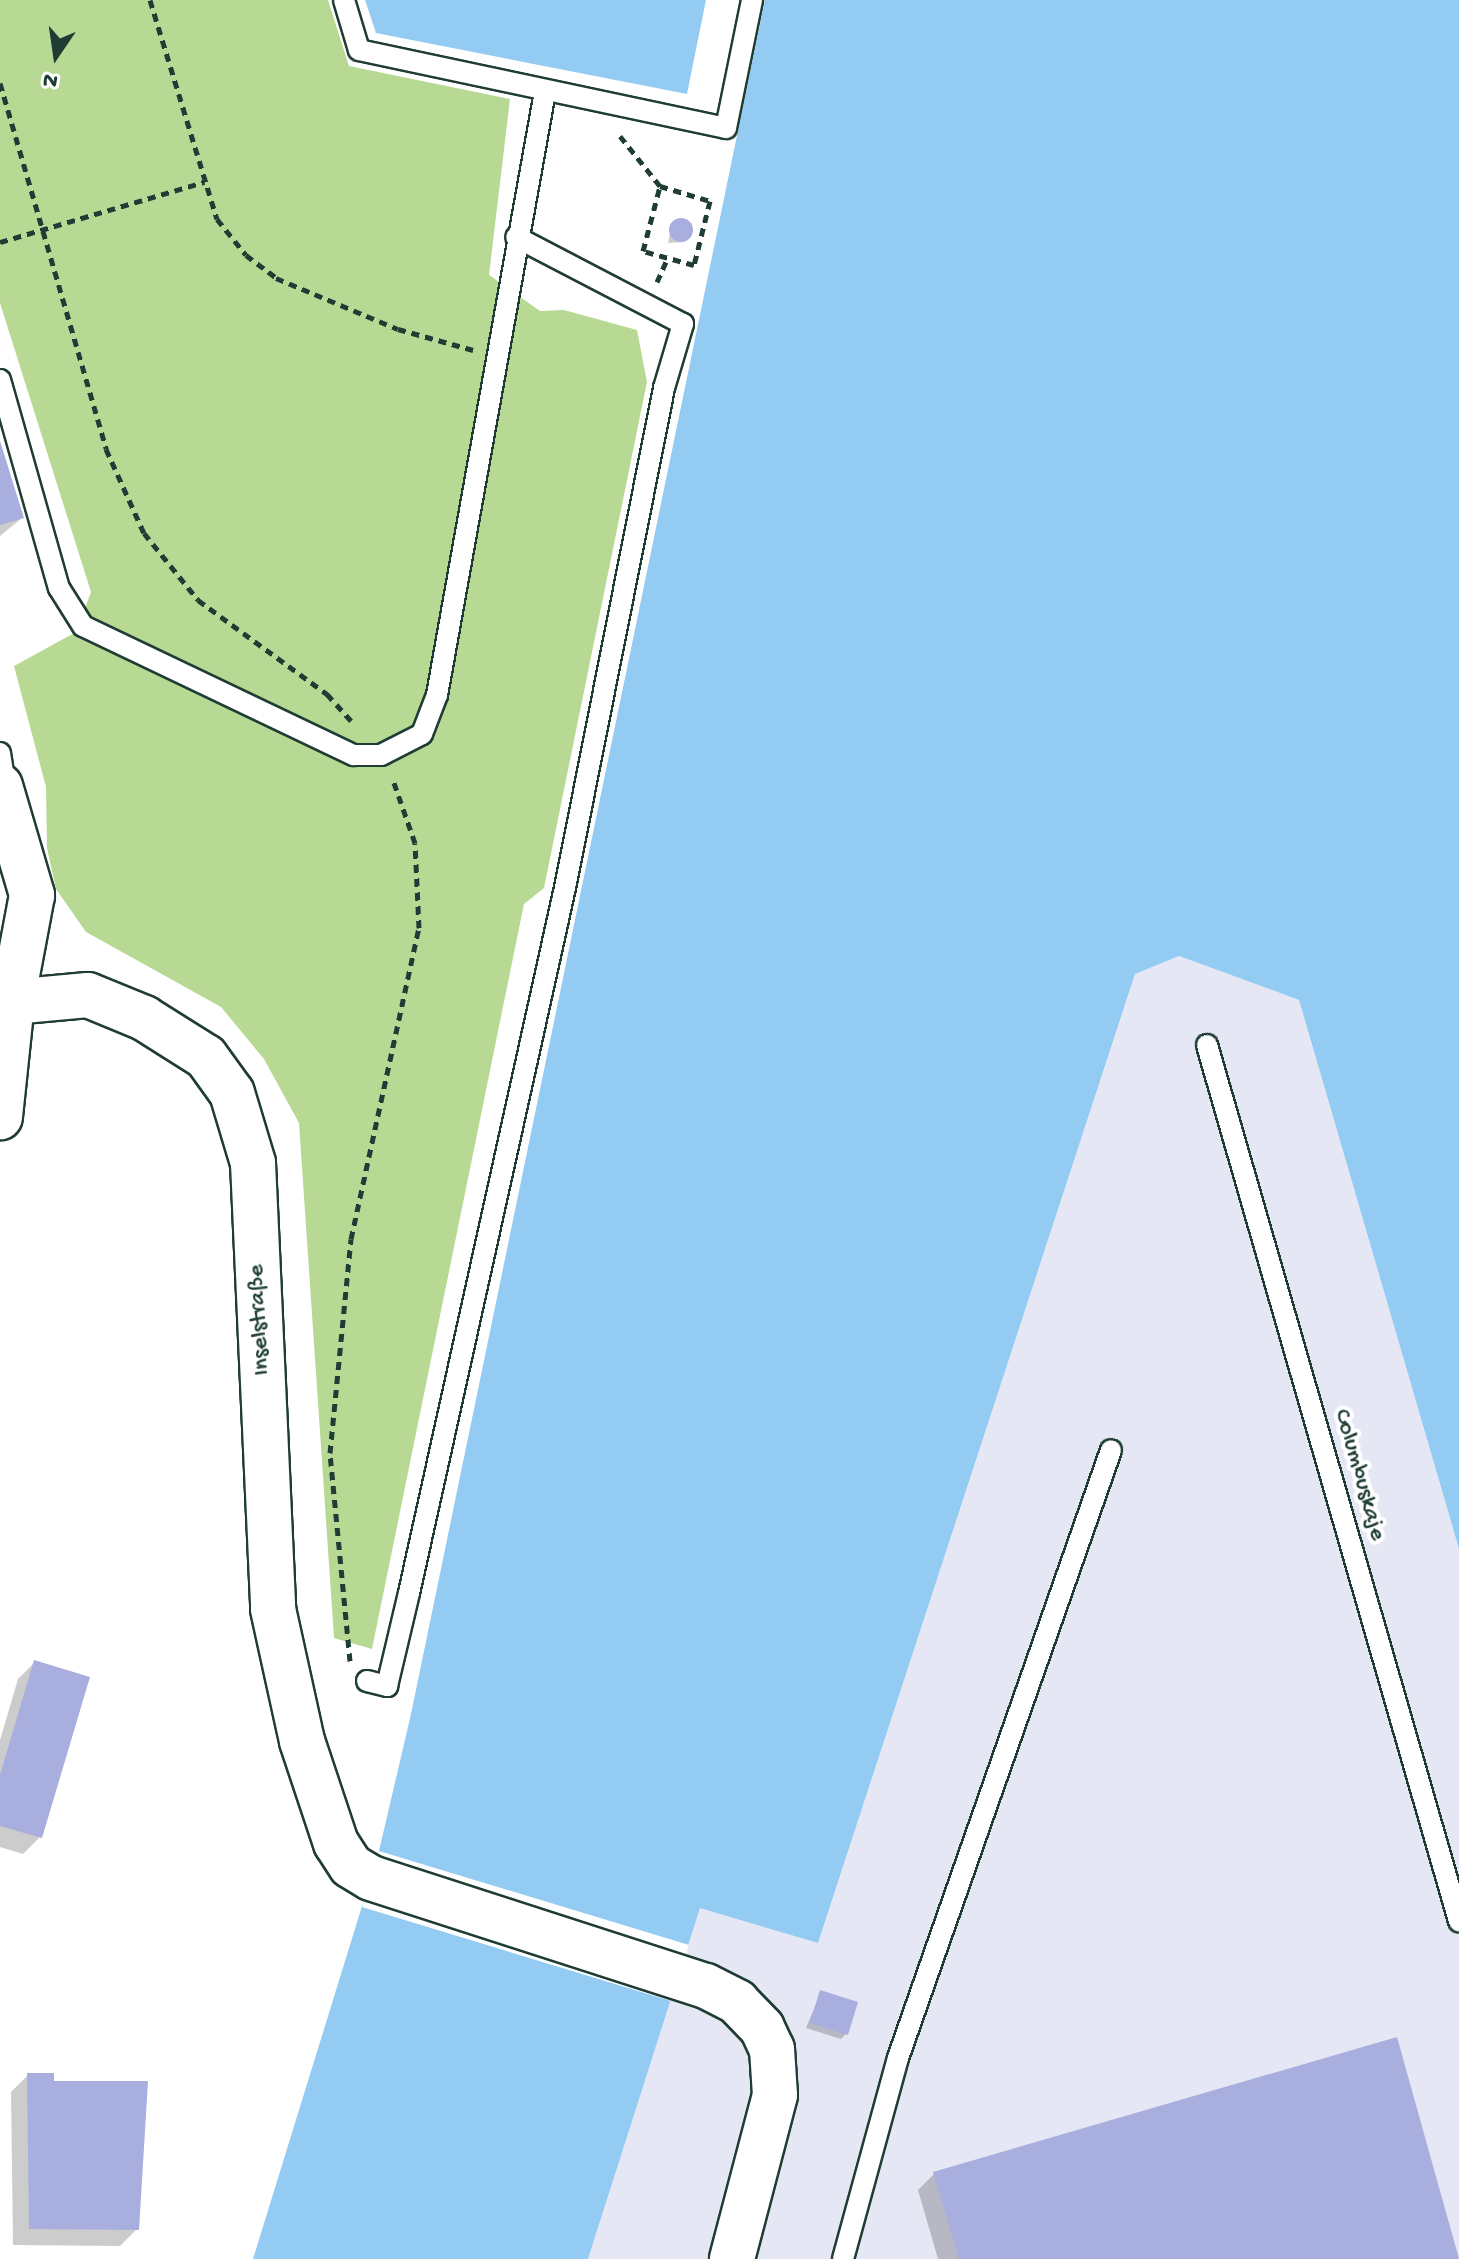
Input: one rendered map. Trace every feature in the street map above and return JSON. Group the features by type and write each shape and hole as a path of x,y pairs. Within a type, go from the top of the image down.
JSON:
{"street":[{"path":"0,1117 12,1002 32,895 4,796"},
{"path":"0,959 12,1002"},
{"name":"Inselstraße","path":"12,1002 88,995 144,1018 206,1057 232,1093 253,1163 273,1609 319,1798 336,1843 351,1866 371,1878 679,1976 737,2002 762,2028 772,2049 775,2095 771,2120 732,2259"}],"lane":[{"path":"344,0 359,50 545,92 726,128 752,0"},
{"path":"0,380 59,588 83,626 354,755 381,755 422,734 437,695 493,356 545,92"},
{"path":"367,1681 387,1686 409,1593 566,883 664,388 683,324 516,237"},
{"path":"0,753 4,796"},
{"name":"Columbuskaje","path":"1207,1045 1459,1921"},
{"path":"843,2259 898,2058 1111,1450"}],"path":[{"path":"150,0 217,219 246,255 276,278 398,329 493,356"},
{"path":"0,83 106,449 144,533 198,600 327,694 381,755 415,843 419,928 351,1239 330,1453 351,1676 367,1681"},
{"path":"592,101 660,186 710,201 694,265 643,251 660,186"},
{"path":"0,242 43,232 204,182"}],"shaded area":[{"path":"1179,956 1299,1000 1459,1549 1459,2259 588,2259 700,1907 818,1943 1135,974"}],"green space":[{"path":"0,0 328,0 349,66 510,99 489,275 540,311 564,310 637,330 647,382 544,888 524,904 372,1649 334,1638 299,1123 264,1059 221,1007 86,932 56,889 47,848 46,787 14,666 76,632 91,592 0,303"}],"water":[{"path":"365,0 706,0 687,94 376,33"},
{"path":"765,0 1459,0 1459,1549 1299,1000 1179,956 1135,974 818,1943 700,1908 588,2259 253,2259 379,1851 411,1714"}],"pier":[{"path":"379,1851 689,1945 671,2001 362,1907"}],"building":[{"path":"681,218 690,221 693,230 690,239 681,242 672,239 669,230 672,221"},
{"path":"0,441 24,518 0,525"},
{"path":"34,1660 90,1677 42,1838 0,1826 0,1775"},
{"path":"820,1990 858,2002 848,2035 810,2023"},
{"path":"1397,2037 1459,2259 959,2259 933,2172"},
{"path":"27,2073 54,2073 54,2081 148,2081 139,2230 29,2229"}]}
